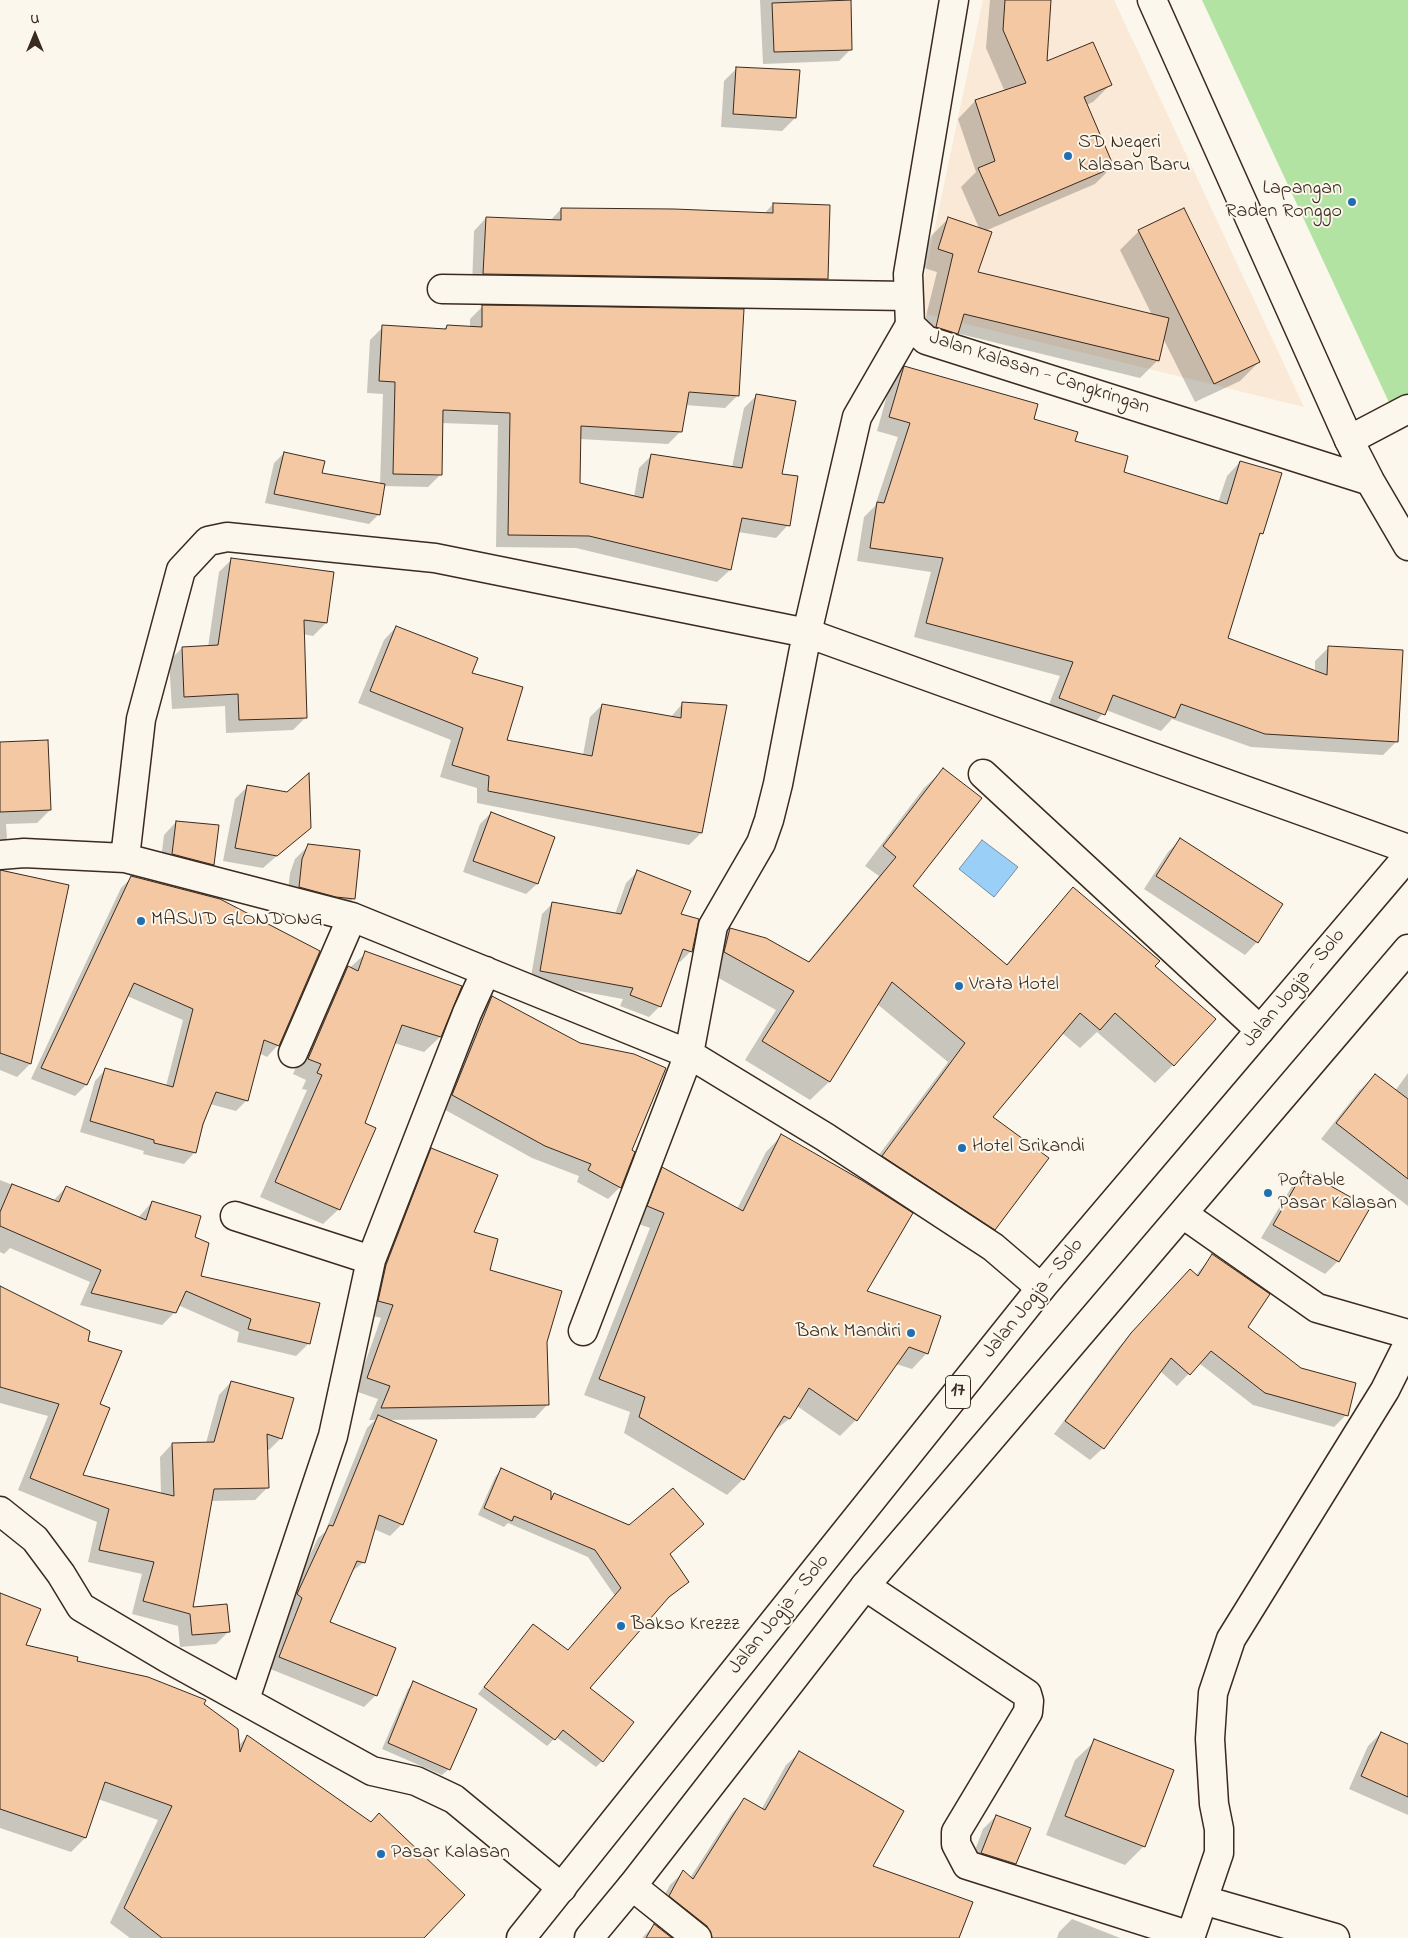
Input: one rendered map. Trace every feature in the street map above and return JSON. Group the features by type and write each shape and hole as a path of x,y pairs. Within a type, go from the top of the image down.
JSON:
{"main road":[{"name":"Jalan Kalasan - Cangkringan","path":"954,0 908,274 910,325 926,340 1370,481"},
{"path":"1152,0 1349,440 1370,481 1408,546"},
{"path":"442,290 908,296"},
{"path":"583,1331 689,1054 713,926 761,843 769,820 778,784 807,633 856,417 910,325"},
{"path":"1349,440 1408,408"},
{"path":"125,858 141,719 181,570 208,541 227,537 435,558 807,633 1408,849"},
{"path":"983,774 1260,1030"},
{"path":"0,855 24,853 125,858 352,916 689,1054 825,1137 993,1247 1041,1288"},
{"name":"Jalan Jogja - Solo","path":"521,1938 1041,1288 1408,856"},
{"path":"293,1053 352,916"},
{"path":"589,1938 632,1886 865,1586 1408,949"},
{"path":"245,1699 333,1436 371,1260 467,1013 486,970"},
{"path":"1183,1214 1317,1308 1408,1334"},
{"path":"235,1216 371,1260"},
{"path":"865,1586 1021,1688 1029,1701 1028,1712 956,1832 956,1844 967,1865 1191,1937 1219,1853 1219,1829 1214,1804 1210,1738 1212,1693 1230,1639 1385,1390 1408,1344"},
{"path":"0,1511 35,1539 61,1574 81,1607 167,1658 245,1699 372,1771 416,1781 454,1799 562,1888"},
{"path":"632,1886 697,1938"},
{"path":"1203,1900 1334,1938"}],"shaded area":[{"name":"SD Negeri Kalasan Baru","path":"983,0 1114,0 1304,407 917,312"}],"green space":[{"name":"Lapangan Raden Ronggo","path":"1202,0 1408,0 1408,403 1393,411"}],"water":[{"path":"982,840 1018,867 994,897 959,869"}],"building":[{"path":"851,0 852,50 774,52 772,3"},
{"path":"1005,0 1051,0 1047,61 1093,42 1112,85 1084,97 1114,167 999,216 978,168 995,161 975,100 1026,83 1003,30"},
{"path":"736,67 800,70 796,118 733,114"},
{"path":"773,203 830,205 828,279 483,274 486,217 561,220 561,208 674,209 773,213"},
{"path":"1184,208 1260,362 1214,384 1138,230"},
{"path":"948,217 992,232 978,272 1169,318 1159,361 964,314 958,334 936,327 953,254 938,249"},
{"path":"482,305 744,309 739,396 689,392 682,432 581,426 580,483 643,498 651,454 742,468 756,394 796,401 782,474 798,476 790,526 742,518 731,570 589,536 508,535 510,413 443,410 442,475 393,474 395,382 379,381 382,325 446,329 447,325 482,327"},
{"path":"904,366 1038,404 1034,419 1078,432 1075,441 1128,456 1124,472 1227,504 1240,461 1282,473 1263,534 1260,533 1228,638 1327,675 1328,646 1403,650 1398,742 1265,734 1181,704 1175,718 1113,695 1105,715 1059,698 1073,662 926,623 943,558 870,548 877,502 884,503 910,423 889,417"},
{"path":"284,452 325,461 322,473 385,484 380,515 274,494"},
{"path":"231,558 334,572 327,623 304,620 307,718 239,720 238,694 184,697 182,647 218,645"},
{"path":"396,626 478,658 472,673 523,687 507,740 592,756 602,704 681,718 682,702 727,705 702,833 488,791 489,776 452,765 463,728 370,691"},
{"path":"48,740 51,810 0,812 0,742"},
{"path":"943,768 982,798 913,886 1007,965 1073,887 1160,961 1155,966 1216,1019 1174,1066 1115,1013 1100,1030 1080,1013 993,1117 1049,1158 995,1230 882,1156 965,1043 892,982 830,1082 762,1041 794,991 724,952 730,928 766,938 809,962 896,857 883,846"},
{"path":"309,773 311,828 277,856 235,848 247,785 287,792"},
{"path":"491,812 555,837 538,884 473,861"},
{"path":"176,821 219,825 214,865 172,854"},
{"path":"1180,838 1283,904 1258,943 1156,876"},
{"path":"308,844 360,850 355,899 336,897 299,887 302,859"},
{"path":"0,870 69,885 31,1064 0,1053"},
{"path":"637,870 691,891 681,914 699,919 692,952 683,949 661,1007 630,995 633,988 540,971 552,902 621,914"},
{"path":"131,876 220,899 320,951 279,1046 264,1040 248,1101 216,1092 203,1124 196,1153 154,1143 154,1140 90,1121 105,1068 173,1087 193,1009 134,983 87,1085 41,1068"},
{"path":"365,951 462,986 441,1037 402,1025 365,1123 376,1128 340,1210 275,1182 322,1075 317,1073 321,1064 308,1059 348,966 358,971"},
{"path":"492,996 580,1043 634,1054 666,1068 632,1150 635,1152 621,1188 588,1170 591,1164 545,1146 452,1095"},
{"path":"1375,1074 1408,1099 1408,1179 1336,1123"},
{"path":"781,1134 863,1181 913,1213 867,1291 941,1316 928,1354 909,1347 857,1421 809,1388 790,1419 784,1416 744,1480 639,1417 645,1397 599,1379 664,1213 647,1206 662,1167 743,1211"},
{"path":"431,1148 498,1175 474,1232 498,1239 490,1270 562,1291 547,1342 549,1405 381,1408 390,1386 367,1378 393,1305 378,1301 386,1265"},
{"path":"1304,1171 1370,1208 1339,1262 1273,1225"},
{"path":"12,1184 59,1202 66,1186 146,1220 152,1201 201,1216 195,1237 209,1243 201,1276 320,1303 310,1344 248,1329 251,1319 186,1291 176,1313 91,1293 101,1270 0,1226 0,1212"},
{"path":"1212,1254 1270,1294 1248,1327 1301,1368 1356,1383 1348,1416 1265,1393 1211,1351 1190,1375 1171,1358 1104,1449 1065,1421 1131,1333 1190,1269 1198,1276"},
{"path":"0,1286 90,1331 88,1341 122,1351 100,1404 110,1408 83,1475 174,1496 172,1443 214,1442 231,1381 294,1398 282,1439 267,1434 269,1488 214,1489 193,1607 227,1604 230,1632 192,1635 190,1614 143,1601 154,1562 99,1550 109,1509 30,1478 59,1404 0,1387"},
{"path":"378,1415 437,1440 403,1525 379,1515 365,1563 357,1561 330,1622 396,1648 377,1696 279,1657 302,1598 297,1594 329,1525 333,1526"},
{"path":"501,1468 551,1491 551,1500 554,1493 629,1525 673,1488 704,1524 670,1554 689,1582 669,1597 590,1688 634,1722 603,1762 563,1730 555,1740 484,1687 533,1624 568,1650 621,1588 595,1550 514,1516 512,1521 484,1508"},
{"path":"0,1593 41,1609 26,1645 78,1657 77,1661 148,1677 206,1700 204,1704 238,1729 240,1752 247,1735 371,1822 379,1813 465,1895 424,1938 162,1938 124,1908 172,1806 105,1782 86,1838 0,1809"},
{"path":"413,1681 477,1709 450,1770 388,1743"},
{"path":"1381,1732 1408,1744 1408,1797 1361,1776"},
{"path":"1094,1739 1174,1770 1145,1847 1065,1816"},
{"path":"799,1751 904,1811 873,1866 973,1902 959,1938 712,1938 707,1926 669,1896 683,1870 693,1879 744,1798 765,1810"},
{"path":"996,1815 1031,1828 1016,1864 981,1853"},
{"path":"654,1924 672,1938 646,1938"}],"place":[{"name":"SD Negeri Kalasan Baru","path":"1068,156"},
{"name":"Lapangan Raden Ronggo","path":"1352,202"},
{"name":"MASJID GLONDONG","path":"141,921"},
{"name":"Vrata Hotel","path":"959,986"},
{"name":"Hotel Srikandi","path":"962,1148"},
{"name":"Portable Pasar Kalasan","path":"1268,1193"},
{"name":"Bank Mandiri","path":"911,1333"},
{"name":"Bakso Krezzz","path":"621,1626"},
{"name":"Pasar Kalasan","path":"381,1854"}]}
